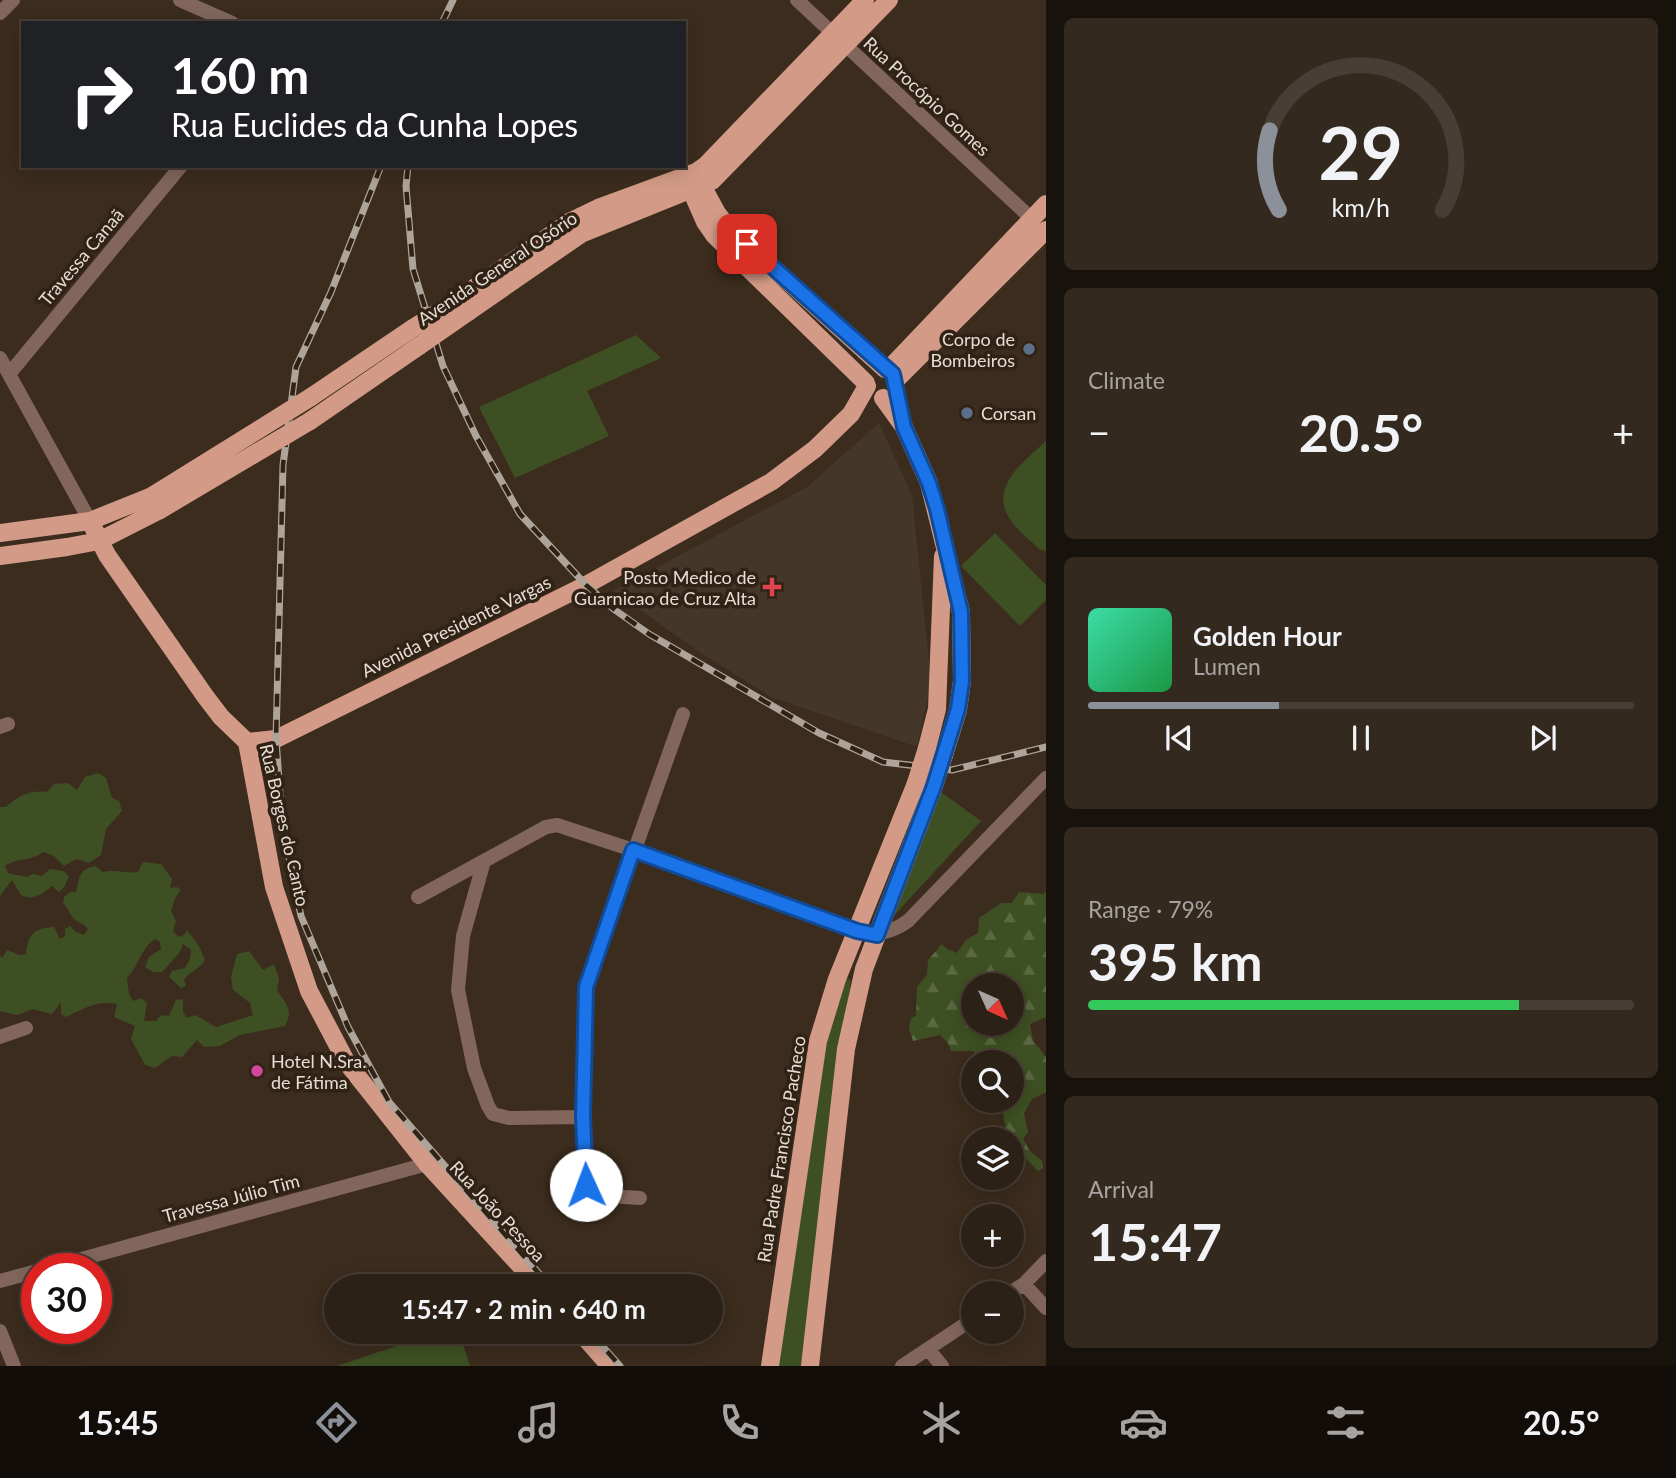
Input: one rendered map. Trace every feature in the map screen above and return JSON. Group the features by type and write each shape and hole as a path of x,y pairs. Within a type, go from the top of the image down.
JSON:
{"main road":[{"name":"Avenida General Osório","path":"840,40 864,0"},
{"name":"Avenida General Osório","path":"0,533 90,521 156,503 310,421 419,346 462,306 524,263 693,181 719,175 840,40 889,0"},
{"name":"Rua Padre Francisco Pacheco","path":"693,181 716,225 882,384 929,483 961,612 962,681 958,709 944,755 925,785 857,931 837,979 818,1041 770,1366"},
{"name":"Avenida Presidente Vargas","path":"247,742 276,739 586,585 771,482 815,449 1043,227 1046,204"},
{"name":"Avenida General Osório","path":"0,556 99,541 414,328 462,306"},
{"name":"Rua Borges do Canto","path":"90,521 99,541 205,696 221,717 247,742 274,887 309,991 347,1063 426,1164"},
{"name":"Rua Padre Francisco Pacheco","path":"810,1366 846,1049 864,969 925,785 927,748 937,709 944,545"},
{"path":"937,709 958,709"},
{"path":"818,1041 846,1049"},
{"name":"Rua João Pessoa","path":"426,1164 528,1274"},
{"path":"591,1344 610,1366"}],"street":[{"path":"0,13 13,0"},
{"path":"180,0 227,21"},
{"name":"Rua Procópio Gomes","path":"797,0 1043,227"},
{"name":"Travessa Canaã","path":"10,373 179,168"},
{"name":"Rua Borges do Canto","path":"0,358 90,521"},
{"path":"640,1198 593,1195 586,1185 583,1117 586,987 683,715"},
{"path":"418,897 546,827 557,825 857,931 877,935 897,929 908,920 1046,778"},
{"path":"484,861 463,936 458,990 474,1068 488,1106 493,1114 509,1118 583,1117"},
{"path":"0,1037 26,1028"},
{"name":"Travessa Júlio Tim","path":"104,1253 426,1164"},
{"path":"1046,1261 1024,1283 1046,1308"},
{"path":"0,1281 21,1275"},
{"path":"902,1366 961,1327"},
{"path":"0,1331 14,1366"},
{"path":"928,1349 942,1366"}],"shaded area":[{"name":"Posto Medico de Guarnicao de Cruz Alta","path":"879,423 912,495 931,683 917,747 771,697 701,653 613,591 807,487"}],"green space":[{"path":"636,335 661,358 587,391 609,436 515,478 479,407"},
{"path":"1046,441 1046,551 1040,550 1015,526 1005,510 1003,498 1011,477"},
{"path":"995,533 1046,585 1046,600 1020,626 961,566"},
{"path":"98,773 106,778 112,798 119,801 122,811 106,829 101,855 89,863 76,859 64,866 54,856 43,852 34,857 14,861 5,866 8,873 27,877 33,874 42,876 50,869 64,871 69,877 59,892 52,886 42,894 30,898 21,895 12,880 0,896 0,807 6,807 30,793 47,792 54,784 68,783 77,790 85,777"},
{"path":"941,792 981,821 889,921"},
{"path":"143,862 161,864 172,879 170,888 177,887 181,890 171,911 176,921 173,931 178,937 184,935 187,930 205,960 186,977 186,986 181,988 169,977 172,971 185,968 191,950 183,944 180,952 162,972 153,972 145,967 149,957 161,949 160,942 155,939 150,943 127,978 129,994 133,1001 141,998 147,1003 144,1021 156,1021 161,1015 169,1016 176,1000 183,999 183,1012 187,1018 195,1015 216,1027 253,1015 250,1003 233,990 231,977 237,954 249,951 263,970 274,964 279,979 277,990 289,1011 285,1026 240,1035 220,1046 204,1047 197,1040 182,1057 172,1056 155,1068 145,1065 131,1039 135,1026 114,1017 117,1004 97,1004 66,1017 61,1014 61,1002 52,1014 33,1009 17,1015 0,1011 0,955 2,958 7,950 20,955 26,954 30,937 41,929 54,927 60,939 65,936 65,929 70,926 84,935 88,929 73,918 63,903 64,897 70,892 76,892 83,872 95,866 103,872 138,872"},
{"path":"1019,892 1046,892 1046,1017 1030,1024 1033,1041 1046,1057 1046,1092 1032,1099 1024,1113 1024,1050 951,1051 940,1035 913,1041 909,1029 911,1018 916,1016 917,987 927,975 928,960 942,944 957,953 966,940 978,933 979,918 1001,903 1012,903"},
{"path":"841,977 851,980 801,1366 777,1366 824,1033"},
{"path":"1004,1113 1024,1113 1028,1132 1024,1138 1024,1127 1005,1125"},
{"path":"1024,1141 1030,1151 1042,1161 1043,1168 1038,1171 1024,1156"},
{"path":"402,1344 463,1344 470,1366 337,1366"}],"railway":[{"path":"443,21 453,0"},
{"path":"380,168 331,292 296,367 283,465 276,739 282,822 301,916 348,1027 389,1102 540,1274"},
{"path":"408,168 406,186 413,269 443,366 476,436 520,514 586,585 649,634 819,733 883,762 952,770 1046,747"},
{"path":"601,1344 620,1366"}],"place":[{"name":"Corpo de Bombeiros","path":"1029,349"},
{"name":"Corsan","path":"967,413"},
{"name":"Posto Medico de Guarnicao de Cruz Alta","path":"772,587"},
{"name":"Hotel N.Sra. de Fátima","path":"257,1071"}],"route":[{"path":"586,1185 583,1117 586,987 633,850 857,931 877,935 934,786 958,709 963,649 956,584 929,483 904,427 896,380 893,374 747,244"}]}
